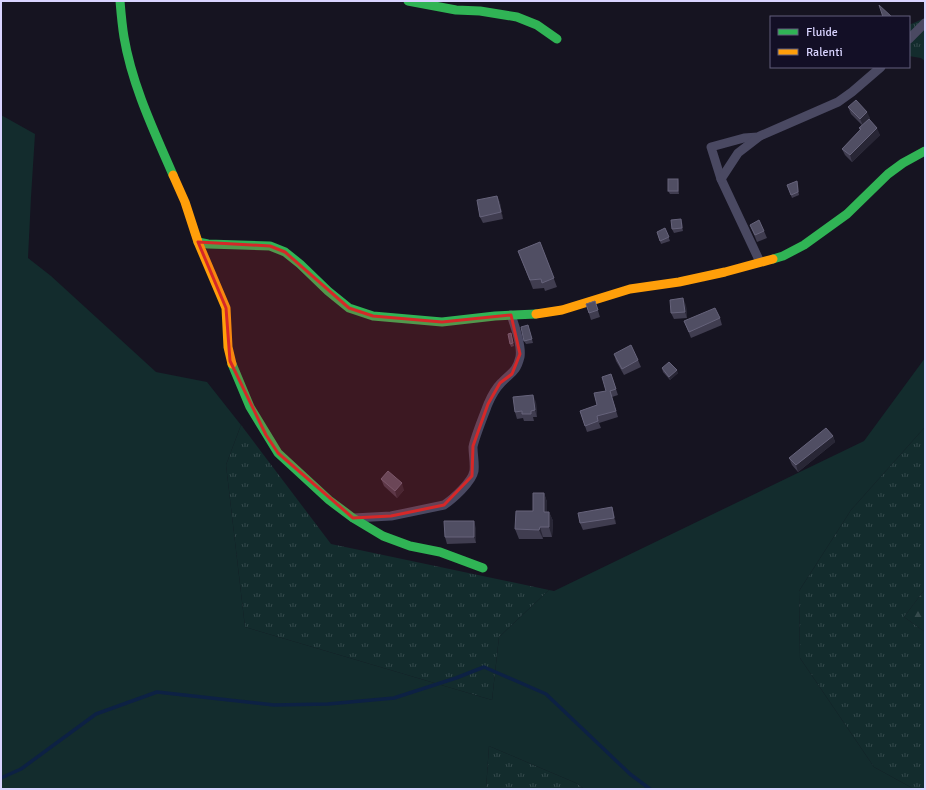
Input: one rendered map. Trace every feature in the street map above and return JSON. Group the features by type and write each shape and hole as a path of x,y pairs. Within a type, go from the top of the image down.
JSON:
{"street":[{"path":"120,1 124,38 134,78 155,134 185,202 198,242 226,308 230,361 250,407 278,454 330,500 353,518 383,536 410,546 440,552 483,568"},
{"path":"408,1 456,10 480,11 516,17 537,25 557,39"},
{"path":"910,38 925,23"},
{"path":"721,179 738,153 760,136 838,102 880,68"},
{"path":"760,136 744,138 711,147 721,179 760,262"},
{"path":"198,242 208,244 270,246 285,252 349,308 373,316 442,322 511,315 529,315 562,310 630,289 679,282 782,256 804,245 847,214 888,174 902,163 925,151"},
{"path":"353,518 391,516 444,505 451,500 468,482 474,470 473,446 488,404 500,384 512,374 518,366 520,354 511,315"}],"highlighted area":[{"path":"198,242 270,246 285,252 349,308 373,316 442,322 511,315 520,354 512,374 500,383 488,404 473,446 472,476 444,505 391,516 353,518 278,453 266,435 230,361 226,308"}],"green space":[{"path":"925,18 925,61 921,58 910,56 910,25"},
{"path":"1,115 35,134 28,258 51,276 156,372 207,382 241,425 226,465 245,627 492,700 499,637 549,590 554,591 864,441 925,358 925,427 851,510 799,591 800,658 874,767 914,789 584,789 576,783 489,746 486,789 1,789"},
{"path":"241,425 331,544 549,590 499,637 492,700 245,627 226,465"},
{"path":"925,427 925,589 904,617 925,632 925,789 914,789 874,767 800,658 799,591 851,510"},
{"path":"925,589 925,632 904,617"},
{"path":"489,746 576,783 584,789 486,789"}],"building":[{"path":"879,5 891,16 883,16"},
{"path":"856,100 867,112 860,119 848,107"},
{"path":"869,119 877,128 850,155 842,149 861,129 859,128"},
{"path":"668,179 678,179 678,191 668,191"},
{"path":"797,181 798,192 791,195 787,185"},
{"path":"497,196 501,212 480,217 477,200"},
{"path":"681,219 682,228 672,229 671,220"},
{"path":"759,220 764,231 755,235 750,225"},
{"path":"665,228 669,237 660,241 657,232"},
{"path":"540,242 554,278 542,283 541,279 530,280 518,251"},
{"path":"683,298 685,312 671,313 670,300"},
{"path":"595,301 598,310 589,313 586,304"},
{"path":"715,308 720,318 689,332 684,321"},
{"path":"528,325 532,339 524,341 521,327"},
{"path":"511,333 513,343 510,344 508,334"},
{"path":"631,345 638,360 622,369 614,354"},
{"path":"669,362 677,370 669,377 662,368"},
{"path":"611,374 616,389 610,391 616,411 597,416 598,421 585,426 580,411 597,405 594,393 606,391 602,377"},
{"path":"533,395 535,410 531,411 531,414 522,414 522,411 515,412 513,397"},
{"path":"826,428 833,436 796,465 789,458"},
{"path":"388,471 402,483 395,491 381,479"},
{"path":"533,493 544,493 544,512 549,512 549,527 540,527 539,530 515,529 516,511 533,511"},
{"path":"612,507 614,518 580,523 578,513"},
{"path":"444,521 474,521 474,537 445,537"}],"waterway":[{"path":"1,778 21,769 96,714 157,692 274,705 328,704 394,698 456,678 484,667 546,694 630,774 650,789"}],"traffic: fast":[{"path":"120,1 124,37 132,73 144,108 173,175"},
{"path":"408,1 456,10 480,11 517,17 537,25 557,39"},
{"path":"773,259 783,256 804,245 847,214 888,174 903,163 925,151"},
{"path":"198,242 208,244 270,246 285,252 349,308 373,316 442,322 495,316 536,314"},
{"path":"232,364 250,407 278,453 329,500 353,518 383,536 410,546 440,552 483,568"}],"traffic: slow":[{"path":"173,175 185,202 198,242 226,308 228,347 232,364"},
{"path":"536,314 562,310 630,289 679,282 725,272 773,259"}]}
